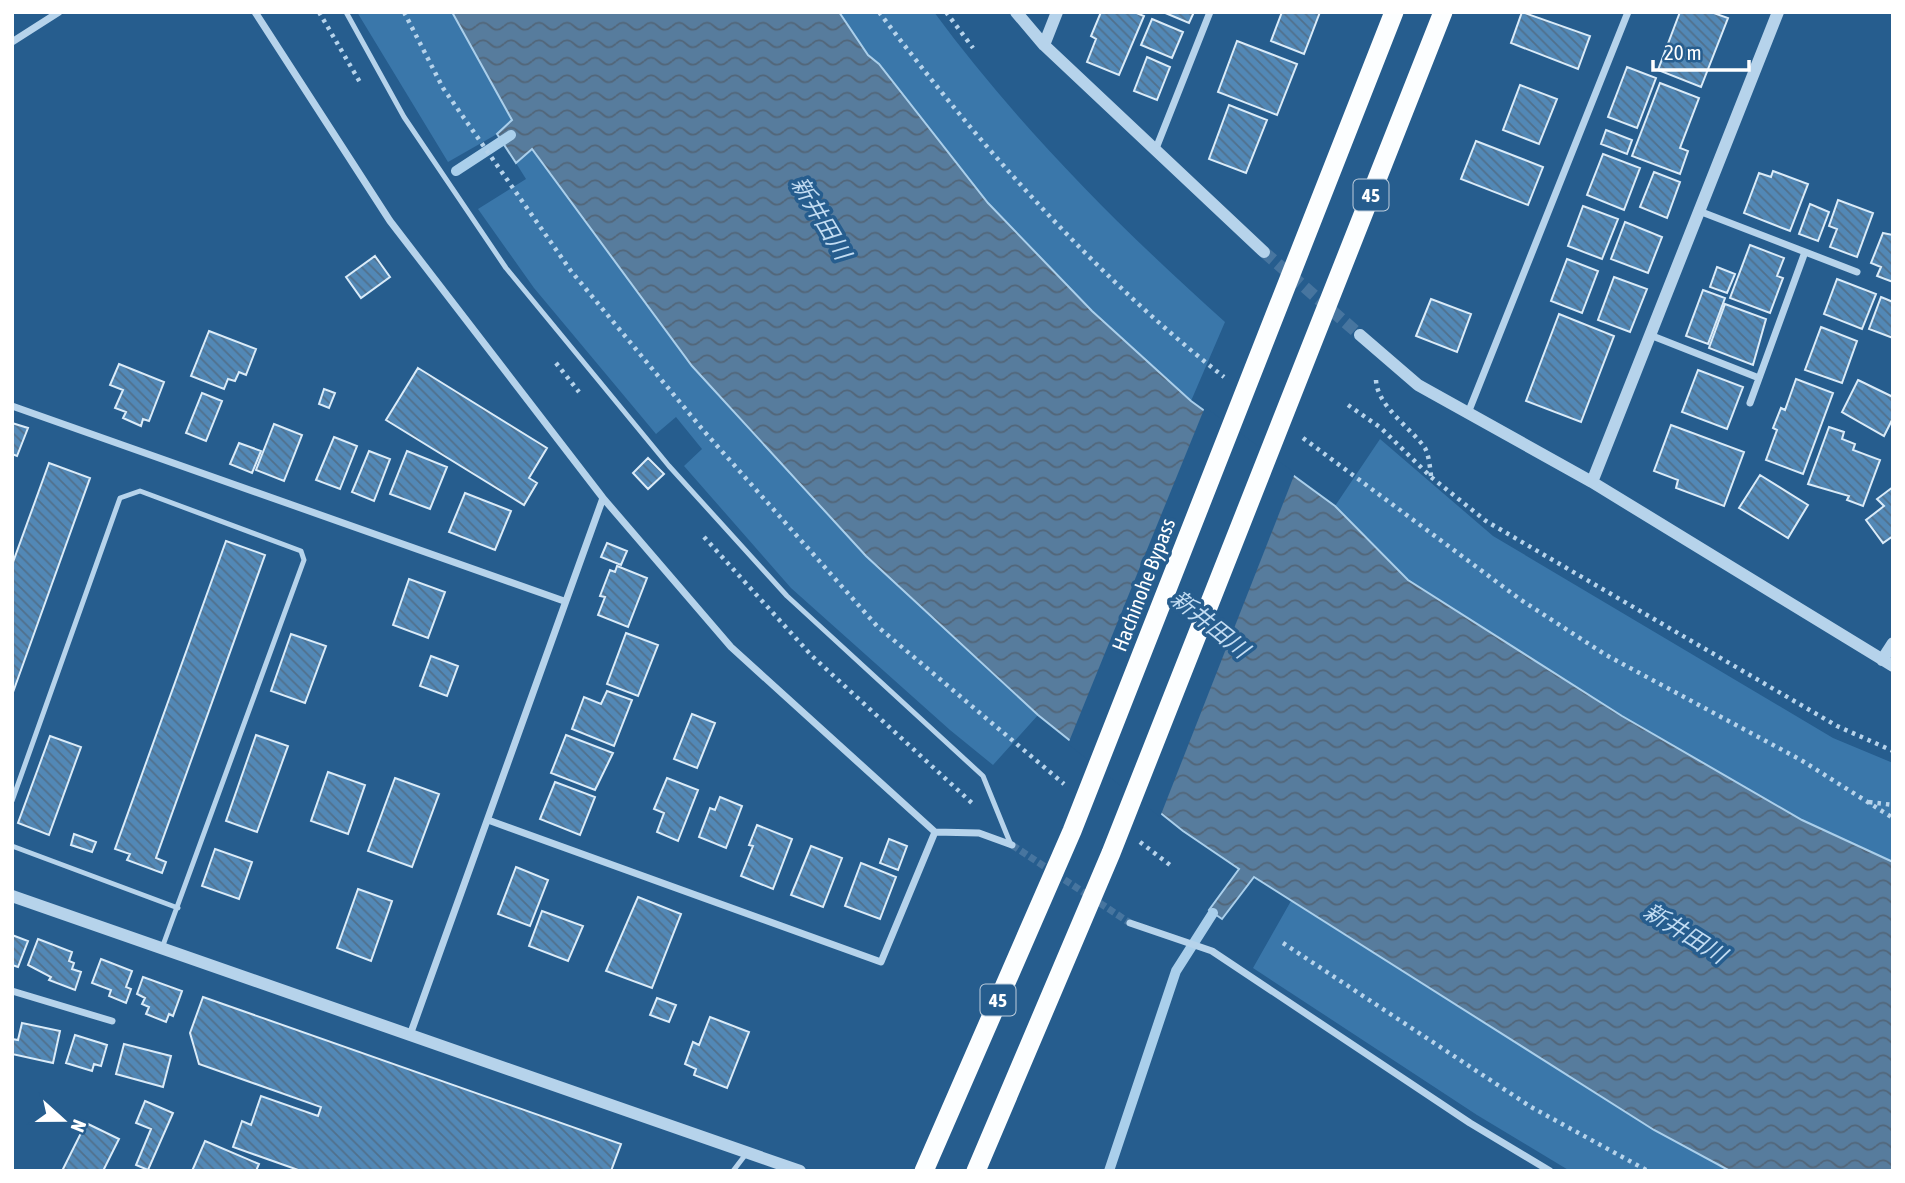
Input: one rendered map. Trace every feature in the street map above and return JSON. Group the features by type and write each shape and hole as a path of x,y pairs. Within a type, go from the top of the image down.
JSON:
{"highway":[{"name":"Hachinohe Bypass","path":"925,1171 1072,831 1394,12"},
{"name":"45","path":"976,1171 1111,853 1443,12"}],"street":[{"path":"12,42 59,12"},
{"path":"255,12 390,221 603,498 731,647 935,832 979,833 1012,845"},
{"path":"1016,12 1044,45 1264,252"},
{"path":"1044,45 1057,12"},
{"path":"1155,152 1210,12"},
{"path":"1468,413 1628,12"},
{"path":"1592,482 1778,12"},
{"path":"1699,211 1857,272"},
{"path":"1749,403 1805,252"},
{"path":"1360,335 1418,385 1592,482 1887,663 1893,643"},
{"path":"1650,335 1759,379"},
{"path":"12,406 564,601"},
{"path":"410,1036 603,498"},
{"path":"488,820 881,962 935,832"},
{"path":"12,896 800,1171"},
{"path":"1130,923 1212,951 1470,1123 1550,1171"},
{"path":"12,991 111,1021"}],"lane":[{"path":"346,12 404,117 506,268 669,466 786,596 983,776 1012,845"},
{"path":"12,801 120,498 140,491 301,551 304,560 162,948"},
{"path":"12,846 178,908"},
{"path":"733,1171 746,1154"}],"path":[{"path":"404,12 443,88 571,271 703,430 877,626 1066,785"},
{"path":"879,12 937,90 1066,233 1178,341 1232,383"},
{"path":"955,12 947,13 973,48"},
{"path":"1376,372 1376,388 1383,399 1427,451 1431,477"},
{"path":"1348,405 1381,428 1431,477 1486,521 1838,726 1893,751"},
{"path":"1297,434 1521,600 1595,648 1801,760 1893,818"},
{"path":"696,527 812,656 988,819 1006,831"},
{"path":"1867,801 1893,805"},
{"path":"1139,841 1170,864"},
{"path":"1283,943 1531,1107 1648,1171"}],"shaded area":[{"path":"357,12 452,12 512,121 497,134 448,162"},
{"path":"839,12 934,12 1035,135 1109,213 1225,322 1191,401 1092,311 988,203 879,65 868,55"},
{"path":"532,149 692,366 866,556 1038,715 993,765 791,588 684,466 702,449 676,417 656,434 534,288 478,209 526,179 516,163"},
{"path":"1380,439 1493,536 1833,738 1893,763 1893,862 1802,820 1622,716 1408,580 1335,506"},
{"path":"1291,901 1654,1130 1730,1171 1570,1171 1477,1115 1253,968"}],"water":[{"name":"新井田川","path":"452,12 839,12 868,55 879,64 988,203 1092,311 1191,401 1335,506 1408,580 1622,716 1802,820 1893,862 1893,1171 1730,1171 1654,1130 1254,877 1222,919 1209,910 1239,869 1183,831 1038,715 866,556 692,366 532,149 516,163 497,134 512,120"}],"pier":[{"path":"1205,407 1295,473 1160,817 1068,744"}],"building":[{"path":"1101,12 1134,12 1144,16 1119,75 1087,62 1096,39 1091,36"},
{"path":"1163,12 1194,12 1189,23"},
{"path":"1282,12 1320,12 1304,54 1271,41"},
{"path":"1522,12 1590,36 1578,69 1511,43"},
{"path":"1680,12 1711,12 1728,18 1701,87 1658,70"},
{"path":"1152,19 1183,32 1172,58 1141,45"},
{"path":"1237,41 1297,64 1277,115 1218,92"},
{"path":"1147,57 1170,67 1157,100 1134,91"},
{"path":"1627,67 1656,78 1637,128 1608,117"},
{"path":"1660,83 1699,98 1680,148 1688,151 1680,174 1632,156"},
{"path":"1520,85 1557,99 1539,144 1503,130"},
{"path":"1229,105 1267,120 1246,173 1209,159"},
{"path":"1606,130 1632,140 1627,154 1601,144"},
{"path":"1476,141 1543,167 1528,205 1461,179"},
{"path":"1603,154 1640,168 1624,210 1587,195"},
{"path":"1773,171 1808,184 1790,231 1744,213 1759,173 1771,177"},
{"path":"1654,172 1680,182 1667,218 1640,207"},
{"path":"1838,200 1873,213 1857,257 1830,247 1837,229 1829,226"},
{"path":"1810,204 1829,212 1818,241 1799,234"},
{"path":"1583,206 1618,219 1602,259 1568,246"},
{"path":"1625,222 1662,237 1648,273 1611,259"},
{"path":"1883,233 1893,235 1893,282 1877,276 1881,267 1871,263"},
{"path":"1750,245 1784,258 1777,276 1783,278 1770,313 1730,298"},
{"path":"375,256 390,277 361,298 346,277"},
{"path":"1567,259 1598,271 1582,313 1551,301"},
{"path":"1717,267 1735,274 1727,293 1710,287"},
{"path":"1614,277 1647,289 1630,332 1598,320"},
{"path":"1837,279 1876,294 1862,329 1824,314"},
{"path":"1703,290 1725,298 1708,344 1686,336"},
{"path":"1881,297 1893,302 1893,338 1869,329"},
{"path":"1431,299 1471,314 1457,352 1416,336"},
{"path":"1725,304 1766,319 1753,365 1709,348"},
{"path":"1559,314 1614,336 1581,422 1526,401"},
{"path":"1821,327 1857,341 1842,383 1805,370"},
{"path":"209,331 256,349 246,375 239,372 235,381 228,379 224,389 191,376"},
{"path":"119,364 164,382 149,421 143,419 141,426 123,418 126,412 115,408 123,390 110,385"},
{"path":"418,368 547,448 529,478 537,483 524,505 386,420"},
{"path":"1698,370 1743,387 1727,429 1682,412"},
{"path":"1796,379 1833,393 1803,474 1766,460 1777,430 1773,428 1781,408 1785,410"},
{"path":"1858,380 1893,397 1893,418 1884,436 1842,412"},
{"path":"324,389 335,393 329,408 319,404"},
{"path":"202,393 222,401 206,441 186,433"},
{"path":"12,423 28,428 17,456 12,454"},
{"path":"274,424 302,435 284,481 256,470"},
{"path":"1671,425 1744,452 1724,506 1676,488 1678,480 1654,471"},
{"path":"1829,427 1844,432 1842,439 1855,444 1853,450 1880,460 1863,506 1847,500 1849,496 1808,484"},
{"path":"334,437 357,446 340,489 316,480"},
{"path":"239,443 261,451 252,473 230,464"},
{"path":"369,451 390,459 374,501 352,492"},
{"path":"407,451 447,467 430,509 390,494"},
{"path":"648,458 664,474 648,489 633,473"},
{"path":"49,463 90,478 12,695 12,565"},
{"path":"1760,475 1808,505 1788,538 1739,508"},
{"path":"1893,487 1893,536 1883,543 1866,520 1884,506 1877,499"},
{"path":"465,493 511,511 495,550 449,532"},
{"path":"226,541 265,555 156,858 166,862 162,873 127,860 130,854 115,849"},
{"path":"607,543 627,551 621,565 601,557"},
{"path":"617,566 647,578 628,627 598,615 605,597 600,596 610,570 615,572"},
{"path":"409,579 445,592 428,638 393,625"},
{"path":"626,633 658,645 638,696 607,684"},
{"path":"291,634 326,646 305,703 271,691"},
{"path":"431,656 458,666 447,696 420,686"},
{"path":"607,691 632,700 614,746 572,729 584,697 601,704"},
{"path":"692,714 715,723 697,768 674,759"},
{"path":"256,735 288,746 257,832 226,821"},
{"path":"566,735 613,753 595,790 551,773"},
{"path":"50,736 81,747 49,835 18,823"},
{"path":"328,772 365,785 348,834 311,821"},
{"path":"395,778 439,794 412,867 368,851"},
{"path":"667,778 698,790 678,841 657,832 664,813 654,809"},
{"path":"555,782 595,797 580,835 540,819"},
{"path":"720,797 742,806 726,848 699,837 710,808 715,810"},
{"path":"757,825 792,839 773,889 741,876 753,846 749,845"},
{"path":"74,834 96,842 92,852 71,845"},
{"path":"889,839 907,846 898,870 880,863"},
{"path":"811,846 842,858 823,907 791,895"},
{"path":"215,849 252,862 239,899 202,886"},
{"path":"861,863 896,877 880,919 845,906"},
{"path":"516,867 548,880 530,926 498,914"},
{"path":"358,889 392,901 371,961 337,948"},
{"path":"638,897 681,914 652,988 606,971"},
{"path":"542,911 583,926 568,961 529,946"},
{"path":"12,935 28,941 18,967 12,965"},
{"path":"38,939 72,952 69,961 74,963 72,969 81,972 75,990 49,980 51,977 28,965"},
{"path":"101,959 132,971 126,987 131,989 126,1003 109,996 111,990 92,983"},
{"path":"143,977 182,991 173,1016 169,1014 166,1022 146,1014 149,1007 142,1004 145,998 137,994"},
{"path":"203,997 621,1144 611,1171 301,1171 233,1147 242,1121 251,1125 261,1096 318,1116 321,1107 199,1064 190,1033"},
{"path":"657,998 676,1005 669,1022 650,1015"},
{"path":"710,1017 749,1032 727,1088 694,1075 696,1069 685,1064 693,1042 699,1045"},
{"path":"22,1023 60,1031 53,1063 12,1054 12,1039 18,1040"},
{"path":"75,1035 107,1045 101,1066 94,1064 92,1071 66,1063"},
{"path":"124,1044 171,1056 163,1087 116,1074"},
{"path":"145,1101 173,1113 148,1170 136,1165 151,1129 136,1123"},
{"path":"86,1123 119,1139 103,1171 62,1171"},
{"path":"205,1141 259,1164 256,1171 192,1171"}],"waterway":[{"path":"456,171 511,135"},
{"path":"1109,1171 1176,971 1213,913"}],"tunnel":[{"path":"1264,252 1360,335"},
{"path":"1012,845 1130,923"}]}
